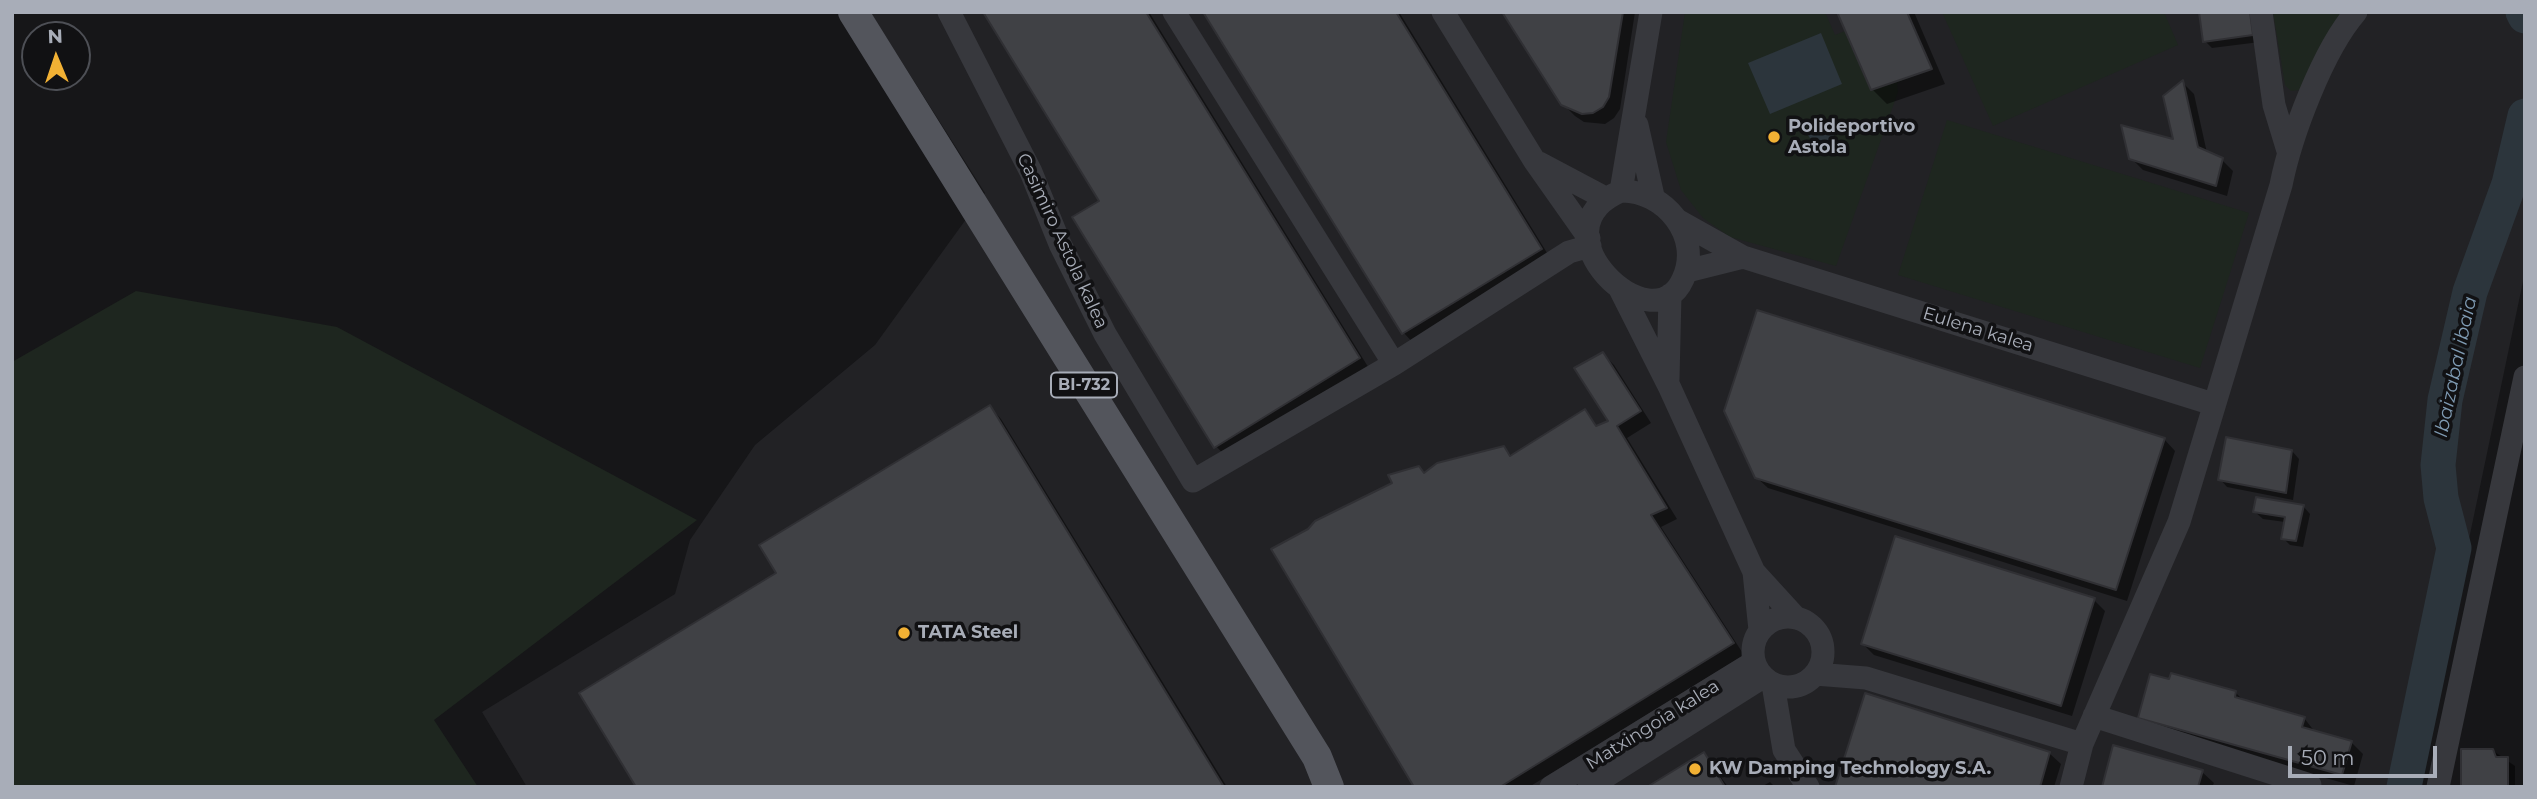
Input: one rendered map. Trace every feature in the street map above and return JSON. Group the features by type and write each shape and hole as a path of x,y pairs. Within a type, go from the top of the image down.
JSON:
{"main road":[{"name":"BI-732","path":"853,12 1317,757 1344,787"},
{"name":"BI-732","path":"1317,757 1329,787"}],"street":[{"name":"Casimiro Astola kalea","path":"949,12 1031,172 1060,244 1105,334 1193,481 1394,364 1549,266 1573,263 1592,250"},
{"path":"1174,12 1394,364"},
{"path":"1443,12 1534,160 1620,289 1669,386 1754,572 1796,618 1816,630 1787,673 1784,750 1808,787"},
{"path":"1592,250 1590,221 1613,195 1635,115 1651,12"},
{"path":"2261,12 2274,105 2288,150"},
{"path":"2071,787 2082,744 2179,522 2281,184 2288,150 2315,82 2356,12"},
{"path":"1635,115 1653,196"},
{"path":"1534,160 1613,195 1636,191 1653,196 1677,220 1686,238 1687,271 1682,283 1670,295 1650,300 1635,298 1620,289"},
{"name":"Eulena kalea","path":"1677,220 1743,257 2213,404"},
{"path":"1687,271 1743,257"},
{"path":"1669,386 1670,295"},
{"path":"2438,787 2525,377"},
{"path":"1754,572 1760,630 1752,651 1787,673 1866,678 2082,744"},
{"path":"1760,630 1776,619 1796,618"},
{"name":"Matxingoia kalea","path":"1551,787 1787,673"},
{"name":"Matxingoia kalea","path":"1589,787 1787,673"},
{"path":"2094,716 2311,785"}],"shaded area":[{"path":"870,12 2525,12 2525,272 2417,787 527,787 482,712 675,594 690,540 755,445 875,345 985,193"},
{"name":"Polideportivo Astola","path":"1685,12 1825,12 1835,35 1845,31 1837,12 1932,69 1897,83 1898,92 1836,266 1730,237 1703,218 1681,190 1666,142"},
{"path":"1942,12 2164,12 2178,45 1993,126"},
{"path":"2273,12 2350,12 2306,85 2299,90 2291,91 2285,85"},
{"path":"1821,33 1842,84 1770,114 1748,63"},
{"path":"1947,120 2249,213 2200,368 1898,275"},
{"path":"1828,121 1834,136 1832,146 1817,149 1806,132"},
{"path":"136,291 337,327 697,520 434,720 478,787 12,787 12,362"}],"building":[{"path":"983,12 1146,12 1360,358 1214,448 1072,217 1099,201"},
{"path":"1203,12 1396,12 1542,249 1402,334"},
{"path":"1502,12 1623,12 1609,97 1603,107 1593,113 1582,114 1561,105"},
{"path":"1837,12 1907,12 1932,69 1871,90"},
{"path":"2199,12 2250,12 2253,35 2203,42"},
{"path":"2183,80 2198,147 2223,158 2216,186 2129,159 2121,125 2173,139 2163,96"},
{"path":"1757,310 2165,438 2116,590 1755,478 1724,411"},
{"path":"1603,352 1641,411 1617,426 1667,508 1651,515 1734,643 1500,787 1414,787 1271,549 1308,529 1315,521 1392,483 1388,475 1419,466 1424,473 1437,463 1504,446 1510,456 1585,409 1596,426 1608,421 1574,368"},
{"name":"TATA Steel","path":"990,405 1224,787 636,787 579,693 776,573 759,545"},
{"path":"2226,437 2292,450 2286,493 2218,480"},
{"path":"2256,497 2304,505 2296,541 2281,539 2285,517 2253,512"},
{"path":"1895,536 2095,598 2061,706 1861,644"},
{"path":"2171,673 2236,691 2235,697 2305,717 2302,727 2352,741 2342,775 2138,718 2150,674 2169,679"},
{"path":"1865,693 2050,752 2040,787 1835,787"},
{"path":"2113,745 2203,770 2198,787 2102,787"},
{"path":"2461,749 2493,749 2496,757 2508,757 2508,787 2461,787"},
{"name":"KW Damping Technology S.A.","path":"1704,752 1725,787 1647,787"}],"waterway":[{"name":"Ibaizabal ibaia","path":"2523,12 2525,16"},
{"name":"Ibaizabal ibaia","path":"2404,787 2454,548 2441,498 2438,465 2445,400 2470,292 2509,184 2525,116"}],"place":[{"name":"Polideportivo Astola","path":"1774,137"},
{"name":"TATA Steel","path":"904,633"},
{"name":"KW Damping Technology S.A.","path":"1695,769"}]}
